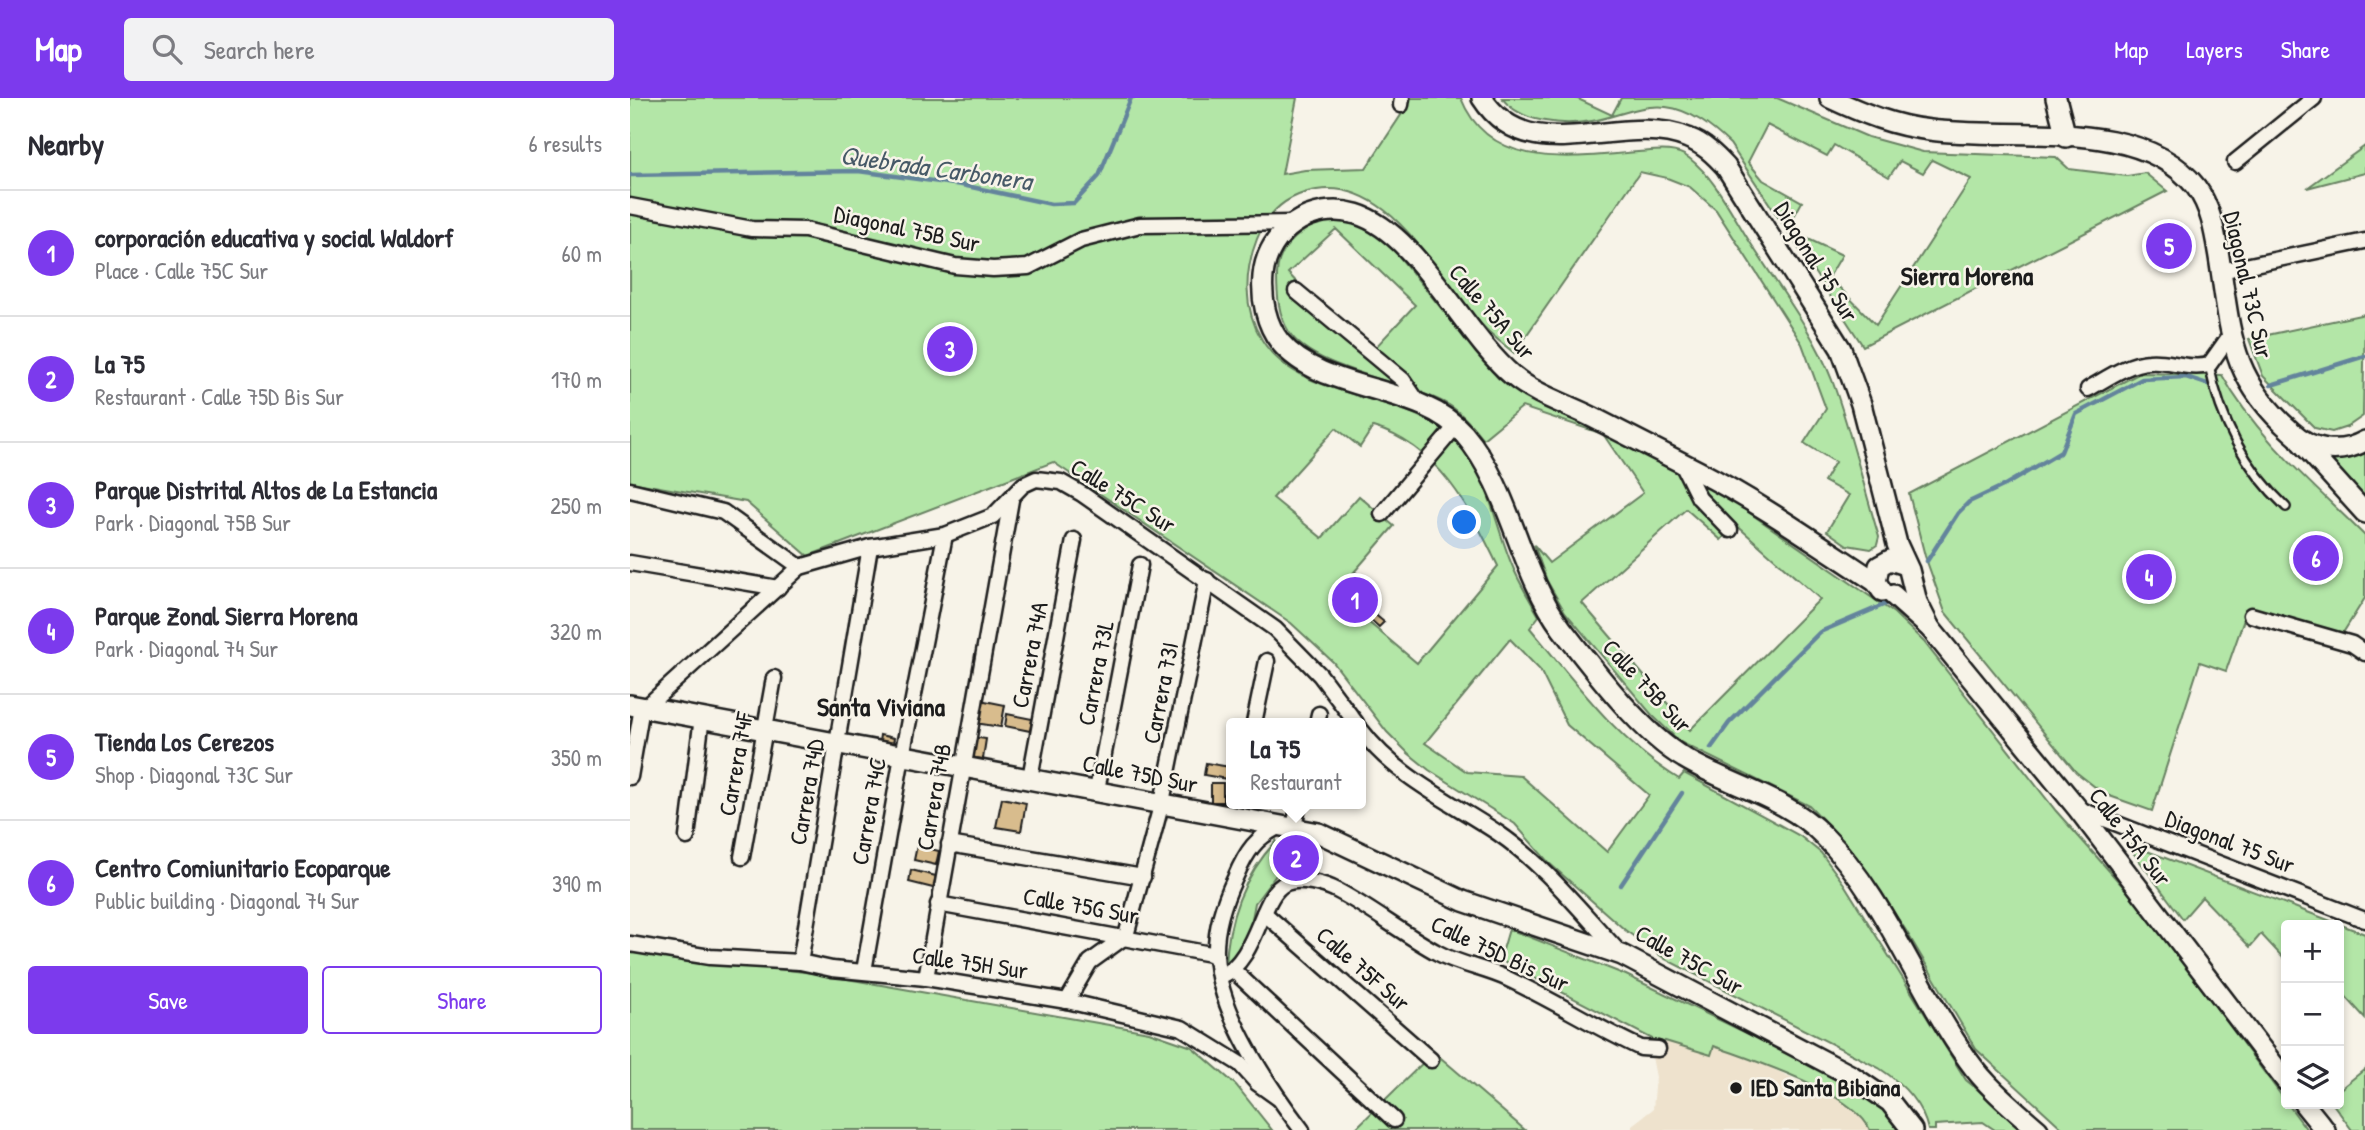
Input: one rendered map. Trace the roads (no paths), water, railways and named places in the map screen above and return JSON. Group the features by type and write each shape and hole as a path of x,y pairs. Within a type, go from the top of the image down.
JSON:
{"street":[{"name":"Diagonal 75 Sur","path":"1482,98 1501,119 1520,131 1541,137 1648,131 1685,136 1701,144 1726,167 1841,349 1861,404 1892,527 1892,571"},
{"name":"Diagonal 73C Sur","path":"1830,98 1870,116 1914,128 2066,136 2127,143 2163,158 2181,172 2204,201 2211,221 2231,334 2246,381 2266,407 2299,438 2330,449 2346,449 2365,441"},
{"path":"2056,98 2066,136"},
{"path":"2235,162 2314,98"},
{"name":"Diagonal 75B Sur","path":"630,205 752,229 805,230 955,265 993,269 1028,267 1081,240 1140,225 1294,223"},
{"name":"Calle 75A Sur","path":"1294,223 1327,211 1355,214 1373,221 1394,236 1487,350 1516,378 1681,463 1839,558 1892,571 1930,628 2078,808 2281,1074"},
{"name":"Calle 75B Sur","path":"1294,223 1281,233 1267,255 1262,289 1265,310 1281,342 1298,358 1421,406 1456,426 1475,449 1491,476 1537,588 1574,644 1644,725 1672,751 1782,806 1821,832 1874,904 1968,1059 1987,1084 2038,1130"},
{"path":"2221,271 2365,241"},
{"path":"1296,291 1403,380 1421,406"},
{"path":"2088,389 2134,365 2147,362 2176,366 2209,365 2231,334"},
{"path":"1382,514 1456,426"},
{"path":"2299,438 2365,513"},
{"path":"1681,463 1699,498 1730,530"},
{"name":"Calle 75C Sur","path":"800,567 870,547 945,535 993,516 1023,485 1036,479 1061,482 1275,629 1297,651 1352,718"},
{"path":"630,490 723,512 800,567 640,706 630,776"},
{"name":"Carrera 74B","path":"926,978 1011,500"},
{"name":"Carrera 74C","path":"864,971 945,535"},
{"name":"Carrera 74A","path":"1030,778 1074,540"},
{"name":"Carrera 74D","path":"800,962 870,547"},
{"path":"630,563 778,588"},
{"name":"Carrera 73L","path":"1097,790 1140,565"},
{"name":"Calle 75A Sur","path":"1892,571 1882,592 1893,595 1930,628"},
{"name":"Carrera 73I","path":"1126,936 1162,802 1207,580"},
{"path":"2251,615 2352,645 2365,653"},
{"path":"1255,718 1267,661"},
{"name":"Carrera 74F","path":"743,857 774,678"},
{"name":"Calle 75D Sur","path":"640,706 1162,802 1226,809"},
{"path":"687,837 702,717"},
{"name":"Calle 75C Sur","path":"1366,736 1385,761 1497,833 1532,861 1622,955 1852,1076 1891,1102 1912,1130"},
{"name":"Diagonal 75 Sur","path":"2078,808 2363,921"},
{"path":"1297,809 1289,825 1257,838 1245,856 1220,917 1216,955 1227,974 1394,1120"},
{"name":"Calle 75D Sur","path":"1236,810 1337,840 1455,898 1622,955"},
{"path":"949,844 1143,877"},
{"name":"Calle 75D Bis Sur","path":"1264,913 1280,887 1287,882 1306,882 1338,891 1459,964 1504,977 1641,1048 1658,1049"},
{"name":"Calle 75G Sur","path":"938,904 1126,936 1216,955"},
{"path":"1264,913 1254,941 1227,974 1228,1009 1278,1098 1303,1130"},
{"name":"Calle 75F Sur","path":"1264,913 1432,1060"},
{"path":"1067,1001 1090,962 1126,936"},
{"name":"Calle 75H Sur","path":"630,944 710,957 800,962 926,978 1067,1001 1182,1028 1240,1064 1257,1083 1278,1098"},
{"path":"2308,1109 2325,1130"}],"lane":[{"path":"2209,365 2224,421 2244,460 2286,507"}],"waterway":[{"name":"Quebrada Carbonera","path":"630,175 858,171 962,185 1051,204 1074,203 1099,176 1131,98"},
{"path":"2271,385 2365,356"},
{"path":"1927,561 1958,513 1969,502 2005,485 2061,452 2076,414 2142,379 2186,377 2207,384"},
{"path":"1711,748 1729,723 1820,632 1888,603"},
{"path":"1621,885 1682,793"}],"place":[{"name":"Tienda Los Cerezos","path":"2169,246"},
{"name":"Parque Distrital Altos de La Estancia","path":"950,349"},
{"name":"Centro Comiunitario Ecoparque","path":"2316,558"},
{"name":"Parque Zonal Sierra Morena","path":"2149,577"},
{"name":"corporación educativa y social Waldorf","path":"1355,600"},
{"name":"La 75","path":"1296,858"},
{"name":"IED Santa Bibiana","path":"1736,1088"}],"district":[{"name":"Sierra Morena","path":"1967,276"},
{"name":"Santa Viviana","path":"881,707"}]}
